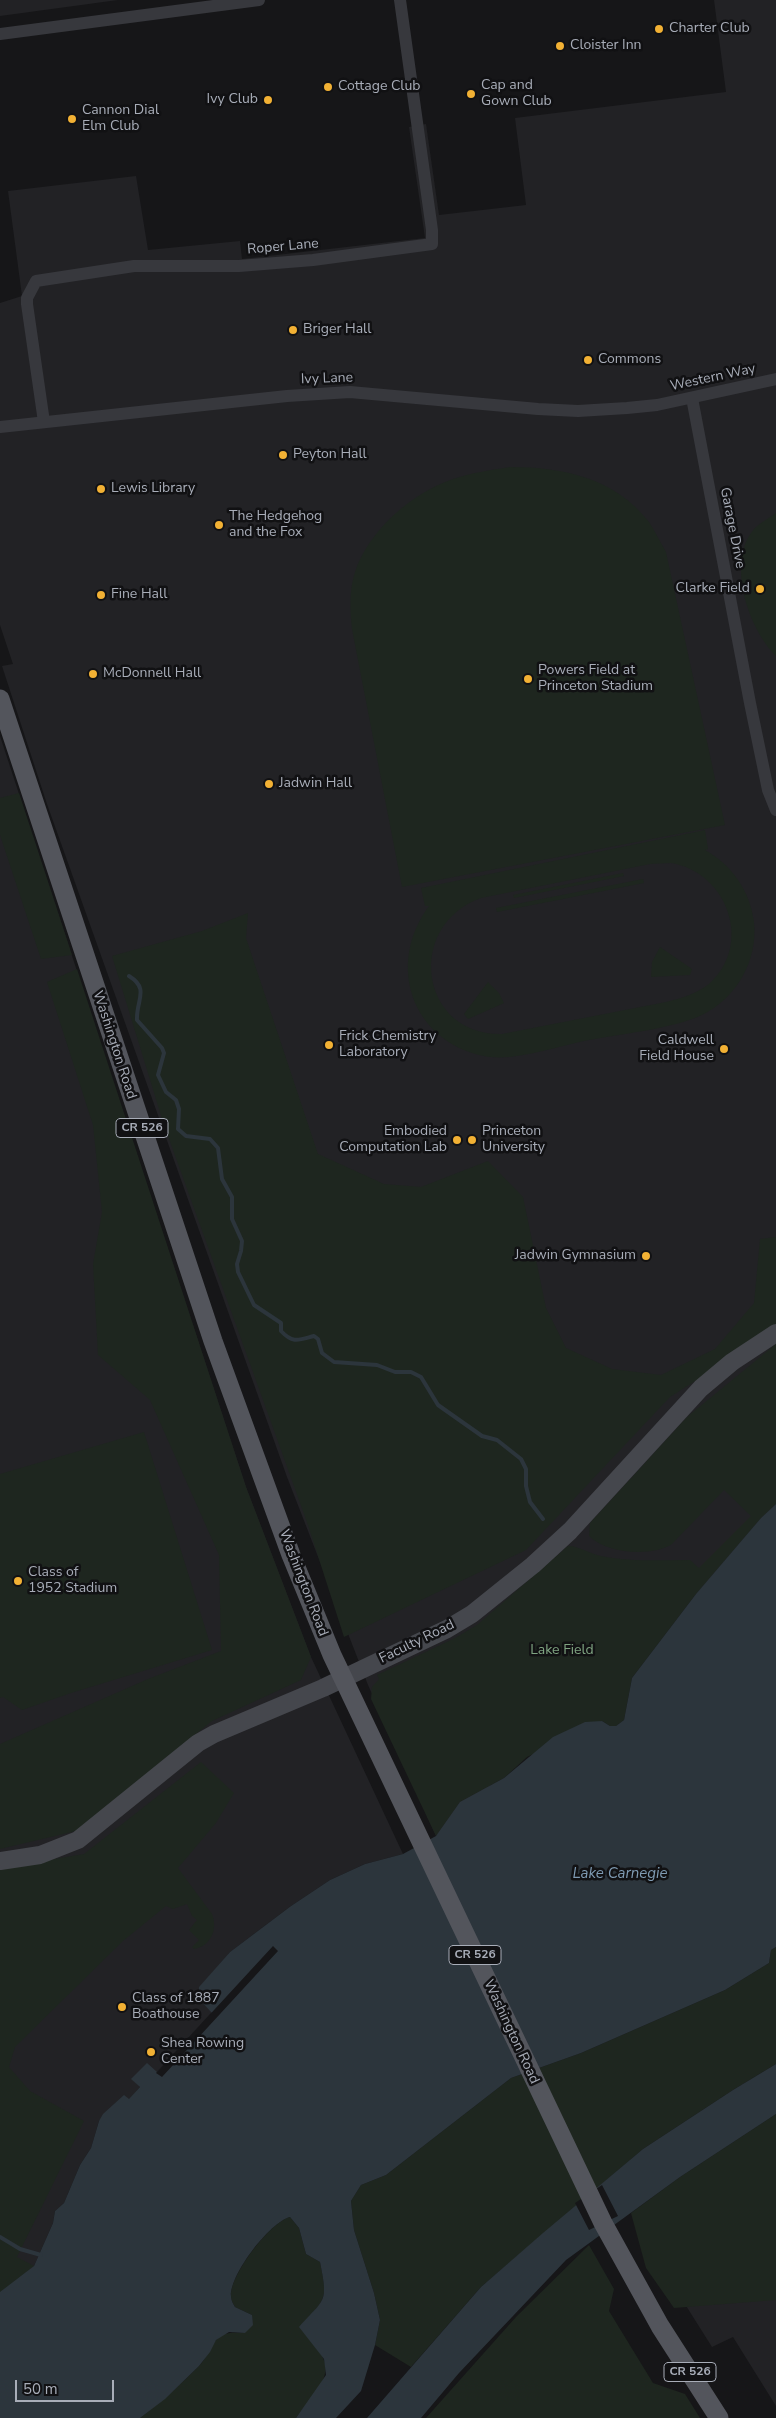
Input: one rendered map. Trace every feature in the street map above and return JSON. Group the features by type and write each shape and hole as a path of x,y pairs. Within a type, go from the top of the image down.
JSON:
{"main road":[{"name":"Washington Road","path":"0,699 213,1341 292,1555 342,1679 603,2223 660,2326 719,2418"}],"street":[{"path":"0,34 259,0"},
{"name":"Roper Lane","path":"44,422 27,304 27,298 36,281 134,266 240,266 313,260 432,244 432,230 400,0"},
{"name":"Western Way","path":"657,405 776,379"},
{"name":"Ivy Lane","path":"0,427 287,396 350,392 538,409 578,410 657,405"},
{"name":"Garage Drive","path":"692,398 750,703 768,790 776,810"},
{"name":"Faculty Road","path":"0,1861 40,1855 78,1840 198,1743 233,1724 342,1679 447,1629 472,1614 502,1591 570,1531 701,1388 732,1362 776,1333"}],"shaded area":[{"path":"0,0 118,0 0,16"},
{"name":"Princeton University","path":"714,0 776,0 776,1504 761,1518 696,1594 436,1836 368,1685 287,1477 47,804 2,666 13,664 0,625 0,303 22,296 8,191 136,176 148,250 240,241 242,259 425,238 409,127 426,124 439,215 526,205 515,118 726,92"},
{"path":"0,736 246,1487 311,1657 403,1854 365,1864 330,1880 291,1906 230,1952 199,1988 198,1998 212,2012 156,2073 132,2079 140,2087 129,2100 99,2121 91,2148 80,2165 64,2203 55,2211 53,2223 34,2266 14,2284 0,2292"},
{"path":"776,2299 776,2406 733,2337 712,2347 683,2301"}],"green space":[{"name":"Powers Field at Princeton Stadium","path":"510,467 549,469 587,478 604,485 620,495 635,507 651,525 666,552 725,825 402,887 352,629 350,600 353,579 370,542 381,528 394,515 422,494 453,479 474,473"},
{"name":"Clarke Field","path":"776,513 776,656 766,644 749,612 741,576 742,559 746,543 754,529"},
{"path":"19,793 72,955 41,959 0,835 0,798"},
{"path":"705,830 708,849 705,850 715,856 731,871 744,890 748,900 754,922 752,950 749,964 735,988 714,1008 690,1020 661,1028 584,1041 534,1053 508,1057 484,1056 459,1048 439,1034 423,1017 413,997 408,975 409,952 416,928 429,906 425,906 421,888","holes":["671,863 691,869 707,880 719,895 728,912 732,931 730,949 723,968 709,984 699,990 666,1002 502,1034 474,1030 453,1018 439,999 432,977 432,954 440,931 456,912 481,898 650,864"]},
{"path":"623,873 624,876 514,898 513,895"},
{"path":"643,879 644,883 497,912 496,908"},
{"path":"248,913 246,938 318,1154 384,1184 421,1187 488,1161 523,1197 546,1308 566,1348 612,1369 661,1375 715,1349 754,1303 760,1239 776,1237 776,1330 670,1397 526,1550 344,1637 308,1525 163,1122 112,956 202,931"},
{"path":"660,947 692,969 690,975 651,977 652,962"},
{"path":"77,969 246,1487 311,1657 301,1680 212,1721 76,1831 0,1849 0,1744 148,1679 221,1651 219,1555 150,1400 98,1355 93,1264 102,1212 93,1125 47,982"},
{"path":"488,982 499,993 504,1003 468,1019 464,1014"},
{"name":"Lake Field","path":"776,1344 776,1504 761,1518 696,1594 632,1678 624,1720 616,1726 610,1726 602,1721 527,1757 504,1778 460,1802 436,1836 371,1699 372,1687 379,1679 377,1675 455,1638 477,1625 568,1546 612,1558 690,1560 699,1568 751,1516 724,1490 672,1544 653,1551 630,1552 607,1547 589,1536 590,1523 687,1417"},
{"path":"144,1432 212,1650 22,1710 3,1697 0,1698 0,1474"},
{"path":"201,1762 234,1793 216,1823 178,1868 212,1914 214,1925 209,1941 194,1949 192,1947 199,1940 189,1930 197,1920 192,1916 187,1904 173,1909 166,1906 123,1941 15,2047 9,2067 30,2091 84,2121 17,2257 34,2266 0,2293 0,1868 84,1854"},
{"path":"776,1947 776,2064 643,2149 481,2287 411,2367 375,2345 380,2320 374,2293 354,2230 351,2201 361,2185 386,2175 511,2078 581,2053 725,1990 769,1963 771,1950"},
{"path":"776,2114 776,2300 674,2308 646,2268 631,2213 680,2177"},
{"path":"290,2217 299,2228 306,2254 320,2262 324,2285 323,2298 320,2304 300,2327 323,2358 325,2374 318,2390 296,2418 140,2418 199,2366 219,2337 229,2333 245,2333 252,2315 235,2307 231,2297 232,2287 244,2263 262,2239 272,2228"},
{"path":"589,2245 614,2289 609,2311 653,2383 685,2394 700,2418 426,2418 516,2317"}],"water":[{"name":"Lake Carnegie","path":"776,1504 776,1947 771,1950 769,1963 725,1990 581,2053 511,2078 386,2175 361,2185 351,2201 354,2230 374,2293 380,2320 375,2345 361,2391 336,2418 296,2418 326,2375 324,2359 299,2327 323,2299 324,2285 320,2262 306,2254 299,2228 290,2217 272,2228 262,2238 244,2263 232,2286 231,2297 235,2307 252,2315 253,2325 245,2333 229,2332 216,2340 210,2352 199,2366 165,2399 140,2418 0,2418 0,2292 34,2266 53,2223 55,2211 64,2203 80,2165 91,2148 103,2114 124,2095 129,2099 140,2087 131,2079 147,2063 157,2072 212,2013 198,1998 199,1987 230,1952 291,1906 330,1880 365,1864 403,1854 436,1836 460,1802 504,1778 553,1737 585,1722 602,1721 610,1726 616,1726 624,1720 632,1678 696,1594 761,1518"},
{"path":"776,2064 776,2114 680,2177 566,2260 459,2373 421,2418 367,2418 481,2287 543,2233 643,2149"}],"pier":[{"path":"273,1946 278,1951 162,2077 156,2073"},
{"path":"602,2185 618,2216 589,2230 575,2203"}],"waterway":[{"path":"129,976 139,986 140,990 137,1020 162,1048 164,1053 158,1075 166,1092 176,1100 179,1109 178,1129 186,1136 210,1139 218,1148 222,1179 232,1197 232,1219 242,1241 237,1264 238,1272 254,1305 281,1323 281,1331 289,1338 300,1340 314,1336 318,1339 322,1353 334,1362 377,1365 395,1372 411,1372 421,1377 438,1405 482,1436 497,1440 521,1459 526,1469 526,1486 530,1502 543,1519"},
{"path":"0,2237 20,2249 41,2255"}],"place":[{"name":"Charter Club","path":"659,29"},
{"name":"Cloister Inn","path":"560,46"},
{"name":"Cottage Club","path":"328,87"},
{"name":"Cap and Gown Club","path":"471,94"},
{"name":"Ivy Club","path":"268,100"},
{"name":"Cannon Dial Elm Club","path":"72,119"},
{"name":"Briger Hall","path":"293,330"},
{"name":"Commons","path":"588,360"},
{"name":"Peyton Hall","path":"283,455"},
{"name":"Lewis Library","path":"101,489"},
{"name":"The Hedgehog and the Fox","path":"219,525"},
{"name":"Clarke Field","path":"760,589"},
{"name":"Fine Hall","path":"101,595"},
{"name":"McDonnell Hall","path":"93,674"},
{"name":"Powers Field at Princeton Stadium","path":"528,679"},
{"name":"Jadwin Hall","path":"269,784"},
{"name":"Frick Chemistry Laboratory","path":"329,1045"},
{"name":"Caldwell Field House","path":"724,1049"},
{"name":"Embodied Computation Lab","path":"457,1140"},
{"name":"Princeton University","path":"472,1140"},
{"name":"Jadwin Gymnasium","path":"646,1256"},
{"name":"Class of 1952 Stadium","path":"18,1581"},
{"name":"Class of 1887 Boathouse","path":"122,2007"},
{"name":"Shea Rowing Center","path":"151,2052"}]}
